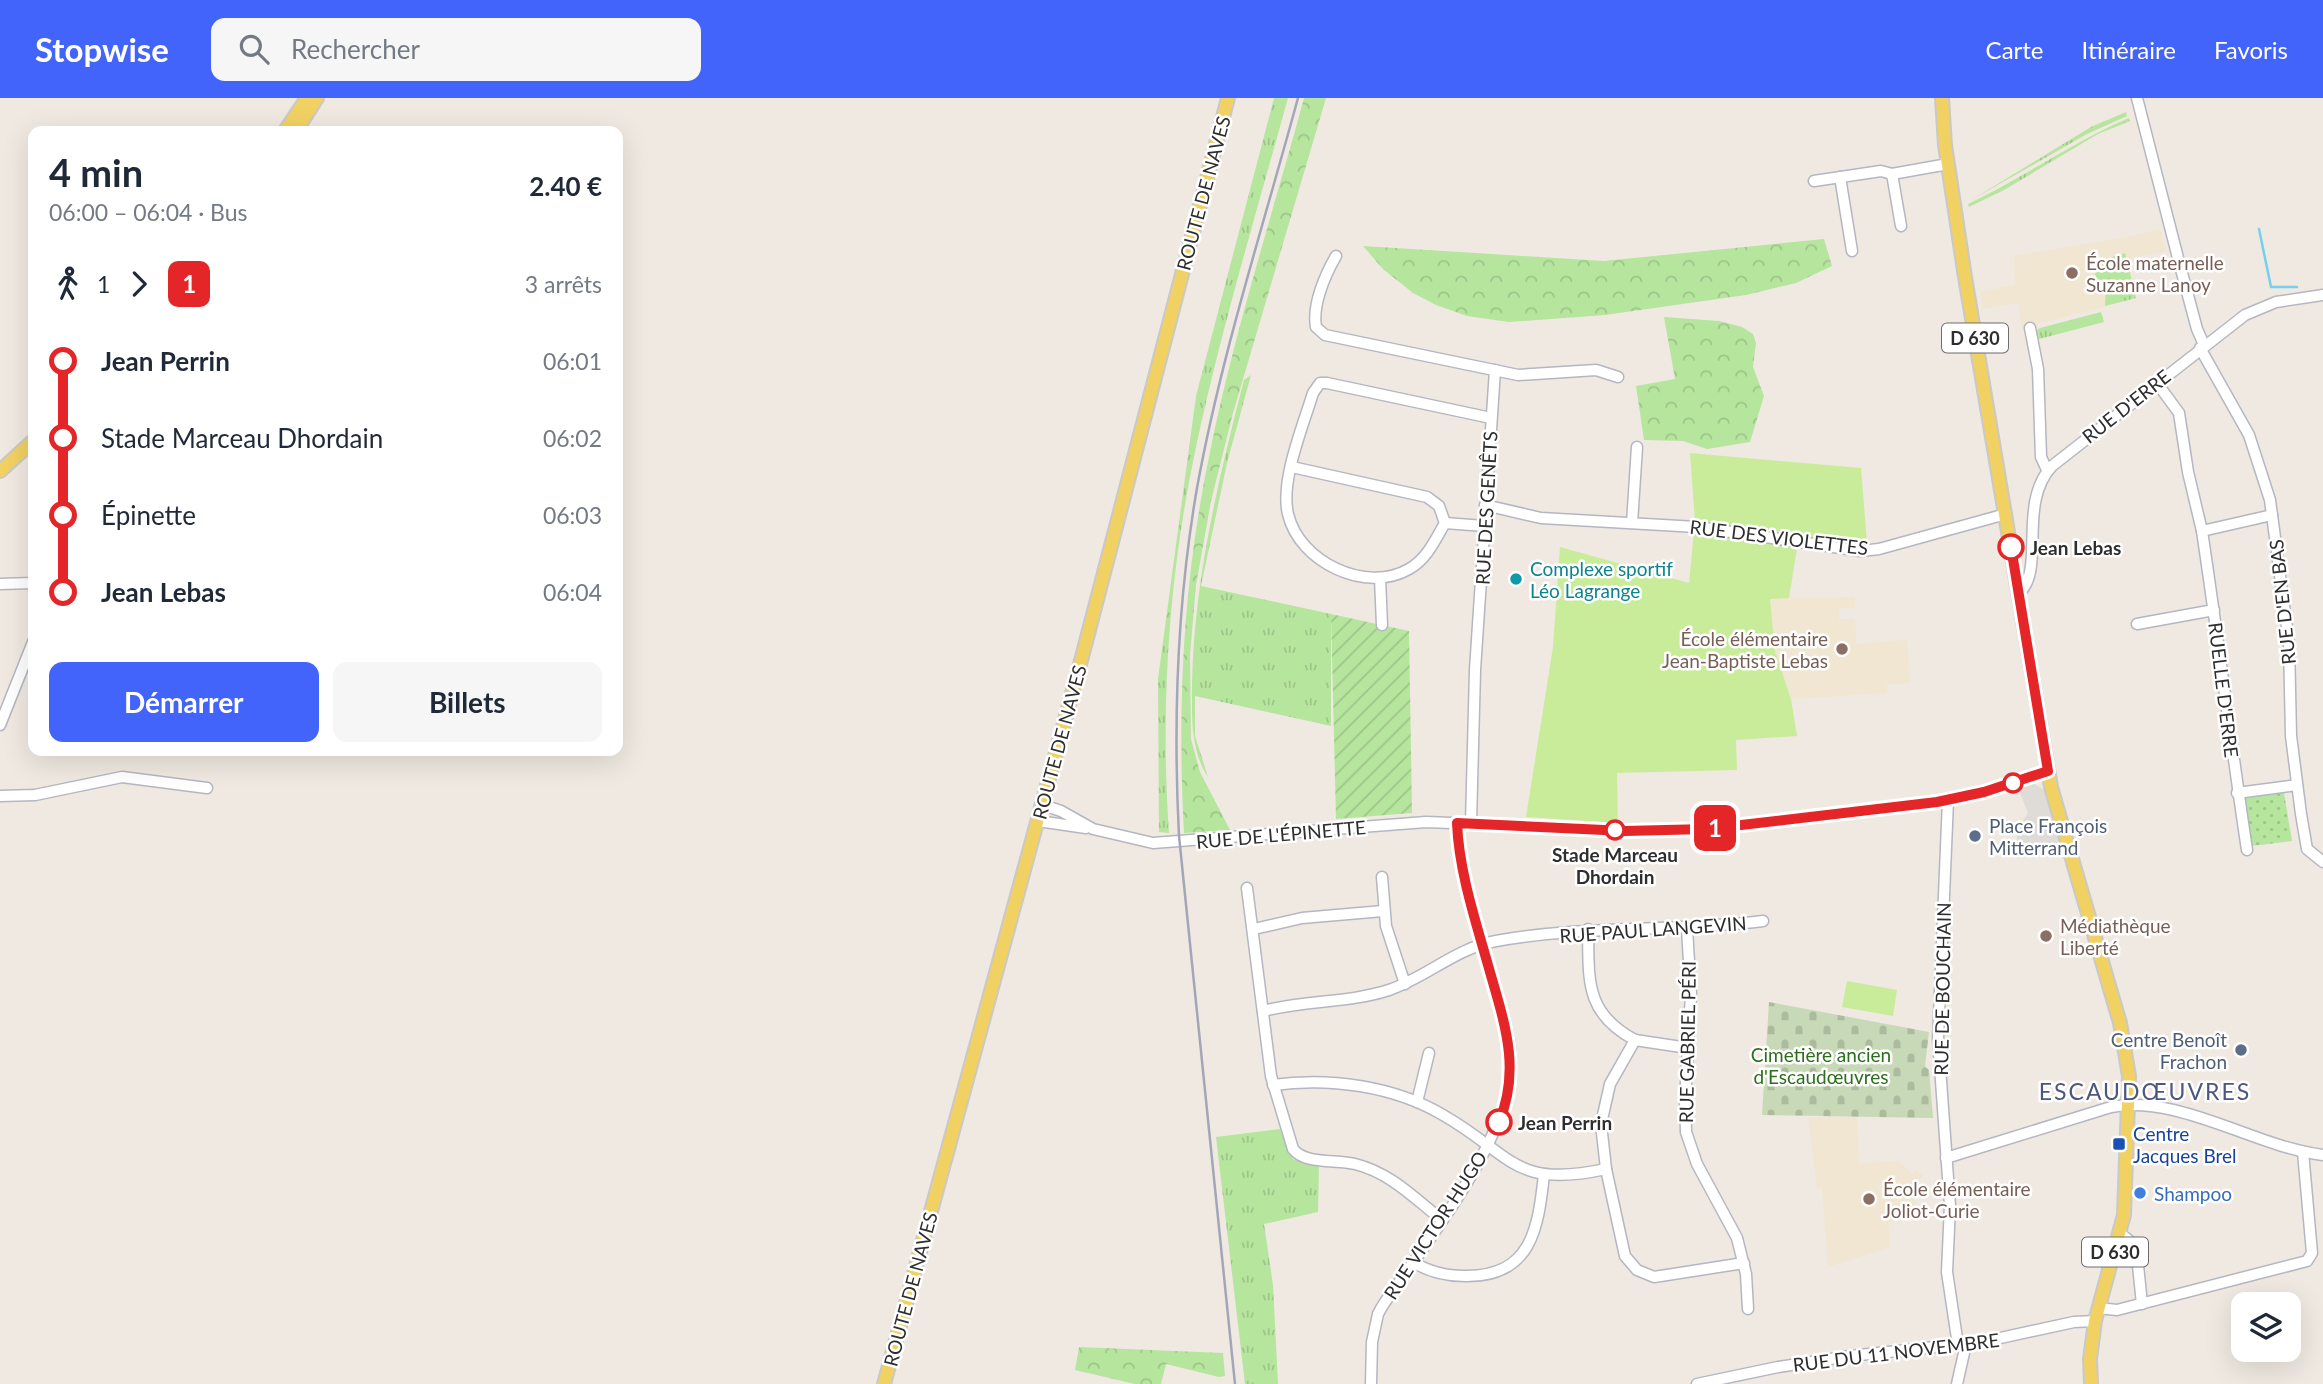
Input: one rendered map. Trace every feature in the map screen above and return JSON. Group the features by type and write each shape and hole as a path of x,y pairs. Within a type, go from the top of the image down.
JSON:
{"main road":[{"path":"288,126 307,98"},
{"path":"299,126 317,98"},
{"name":"ROUTE DE NAVES","path":"884,1384 1043,805 1228,98"},
{"name":"D 630","path":"1934,98 1945,145 2057,817 2123,1033 2129,1076 2126,1197 2121,1234 2096,1314 2091,1384"},
{"name":"D 630","path":"1942,98 1945,145"},
{"path":"0,471 28,446"},
{"path":"0,471 28,451"}],"street":[{"name":"RUE D'EN BAS","path":"2137,98 2202,347 2249,435 2272,515 2289,643 2291,736 2297,785 2306,845 2313,857 2323,862"},
{"path":"1814,181 1885,170 1892,174 1948,164"},
{"path":"1892,174 1901,226"},
{"path":"1840,177 1853,251"},
{"path":"1336,256 1324,279 1315,319 1321,333 1530,376 1596,370 1618,377"},
{"name":"RUE D'ERRE","path":"2019,593 2030,577 2034,498 2048,470 2202,347 2260,307 2292,298 2323,295"},
{"path":"2030,328 2038,369 2041,457 2048,470"},
{"name":"RUE DES GENÊTS","path":"1471,823 1485,505 1494,370"},
{"path":"1446,523 1419,562 1403,572 1380,578 1353,574 1333,567 1300,542 1287,509 1292,467 1315,389 1320,383 1326,383 1491,418"},
{"name":"RUELLE D'ERRE","path":"2157,383 2179,413 2188,472 2202,531 2220,646 2237,793 2248,849"},
{"path":"1632,523 1637,447"},
{"path":"1292,467 1427,496 1439,506 1446,523"},
{"name":"RUE DES VIOLETTES","path":"1485,505 1541,517 1697,527 1867,550 2006,514"},
{"path":"2202,531 2272,515"},
{"path":"1446,523 1484,526"},
{"path":"1380,578 1382,625"},
{"path":"0,584 28,583"},
{"path":"2137,624 2214,610"},
{"path":"0,725 28,655"},
{"name":"RUE DE L'ÉPINETTE","path":"1038,821 1093,829 1149,843 1169,844 1416,822 1625,831 1707,829 1948,800 2048,771"},
{"path":"0,796 35,796 122,777 207,788"},
{"path":"2237,793 2297,785"},
{"name":"RUE DE BOUCHAIN","path":"1948,800 1938,1039 1950,1206 1947,1279 1962,1344"},
{"name":"RUE DE L'ÉPINETTE","path":"1043,805 1093,829"},
{"name":"RUE VICTOR HUGO","path":"1371,1384 1375,1322 1381,1307 1442,1220 1486,1146 1505,1105 1511,1063 1507,1033 1468,890 1457,823"},
{"path":"1382,877 1383,911 1389,941 1405,984"},
{"path":"1247,888 1273,1085 1296,1153 1306,1159 1341,1161 1371,1169 1401,1185 1442,1220"},
{"path":"1254,929 1303,918 1383,911"},
{"name":"RUE PAUL LANGEVIN","path":"1263,1012 1292,1004 1368,996 1405,984 1458,954 1482,944 1588,929 1687,929 1763,922"},
{"path":"1588,929 1589,979 1593,999 1610,1023 1635,1040 1688,1048"},
{"name":"RUE GABRIEL PÉRI","path":"1687,929 1691,994 1684,1108 1688,1141 1696,1164 1730,1222 1744,1263 1748,1310"},
{"path":"1635,1040 1610,1084 1603,1107 1601,1132 1623,1251 1637,1270 1647,1276 1668,1277 1744,1263"},
{"path":"1417,1102 1429,1053"},
{"path":"1273,1085 1318,1081 1392,1094 1417,1102 1451,1119 1512,1164 1544,1175 1573,1176 1606,1169"},
{"path":"1947,1158 2111,1107 2129,1105 2147,1106 2200,1119 2302,1152 2323,1155"},
{"name":"RUE DU 11 NOVEMBRE","path":"1697,1384 1850,1356 1962,1344 2074,1322 2096,1314 2307,1261 2312,1253 2302,1152"},
{"path":"1413,1262 1435,1272 1467,1276 1492,1273 1512,1263 1534,1236 1544,1175"},
{"path":"2121,1234 2136,1246 2142,1304"},
{"path":"1957,1384 1962,1344"}],"shaded area":[{"name":"École maternelle Suzanne Lanoy","path":"2160,229 2166,251 2128,259 2137,298 2022,328 2018,303 1983,309 1980,292 2015,285 2014,256"},
{"name":"École élémentaire Jean-Baptiste Lebas","path":"1855,597 1855,607 1839,609 1839,619 1855,619 1856,644 1907,640 1910,683 1887,684 1887,693 1791,699 1775,651 1770,598"},
{"path":"2033,783 2044,790 2063,849 2023,855 2017,840 2017,830 2028,813 2018,788"},
{"name":"École élémentaire Joliot-Curie","path":"1808,1117 1857,1117 1859,1164 1898,1161 1912,1174 1916,1170 1923,1176 1914,1185 1917,1210 1889,1223 1890,1247 1828,1267 1822,1187 1817,1188"}],"green space":[{"path":"1274,98 1288,98 1216,359 1196,447 1179,542 1166,687 1169,833 1159,832 1158,679 1196,396"},
{"path":"1304,98 1326,98 1233,413 1211,501 1196,585 1190,655 1191,739 1200,772 1230,830 1184,833 1181,737 1184,642 1201,500 1230,363"},
{"path":"2126,112 2127,116 2087,134 1968,202 2091,127"},
{"path":"2129,118 2130,121 2098,134 2004,190 1969,207 1968,204 2088,138"},
{"path":"1824,239 1832,266 1796,283 1746,295 1605,315 1509,322 1467,316 1436,305 1413,293 1383,269 1363,246 1604,261"},
{"path":"2125,253 2136,298 2105,306 2106,287 2097,282 2093,263"},
{"path":"2101,312 2104,322 2039,339 2036,331 2040,328"},
{"path":"1664,317 1719,321 1742,327 1753,334 1756,343 1753,367 1764,396 1750,442 1707,449 1683,441 1644,440 1636,386 1675,379"},
{"path":"1251,375 1227,463 1201,586 1331,614 1331,726 1195,696 1195,736 1208,777 1198,755 1192,720 1197,607 1225,455 1244,380"},
{"name":"Stade Marceau Dhordain","path":"1690,453 1861,468 1867,543 1799,536 1789,598 1770,599 1775,651 1791,699 1797,736 1736,740 1737,770 1617,773 1618,823 1526,817 1553,647 1560,547 1689,583 1695,521"},
{"path":"1331,614 1409,631 1412,813 1336,819"},
{"path":"2284,793 2292,841 2252,846 2243,801 2247,796"},
{"path":"1847,981 1897,990 1893,1016 1842,1007"},
{"name":"Cimetière ancien d'Escaudœuvres","path":"1769,1002 1929,1032 1925,1066 1929,1070 1933,1118 1762,1115"},
{"path":"1280,1129 1293,1159 1305,1164 1319,1164 1318,1212 1264,1224 1273,1285 1278,1384 1245,1384 1216,1137"},
{"path":"1079,1347 1223,1353 1225,1376 1219,1377 1166,1364 1161,1384 1135,1384 1075,1370"}],"waterway":[{"path":"2259,229 2271,287 2297,287"}],"railway":[{"path":"1235,1384 1179,836 1176,748 1178,661 1190,531 1207,439 1230,341 1298,98"}],"bus line":[{"name":"1","path":"1499,1122 1509,1089 1510,1042 1470,900 1457,823 1625,831 1707,829 1920,805 1984,792 2048,771 2011,547"}],"place":[{"name":"École maternelle Suzanne Lanoy","path":"2072,273"},
{"name":"Jean Lebas","path":"2011,547"},
{"name":"Complexe sportif Léo Lagrange","path":"1516,579"},
{"name":"École élémentaire Jean-Baptiste Lebas","path":"1842,649"},
{"name":"Stade Marceau Dhordain","path":"1615,830"},
{"name":"Place François Mitterrand","path":"1975,836"},
{"name":"Médiathèque Liberté","path":"2046,936"},
{"name":"Centre Benoît Frachon","path":"2241,1050"},
{"name":"Jean Perrin","path":"1499,1122"},
{"name":"Centre Jacques Brel","path":"2119,1144"},
{"name":"Shampoo","path":"2140,1193"},
{"name":"École élémentaire Joliot-Curie","path":"1869,1199"}],"district":[{"name":"ESCAUDŒUVRES","path":"2145,1091"}]}
